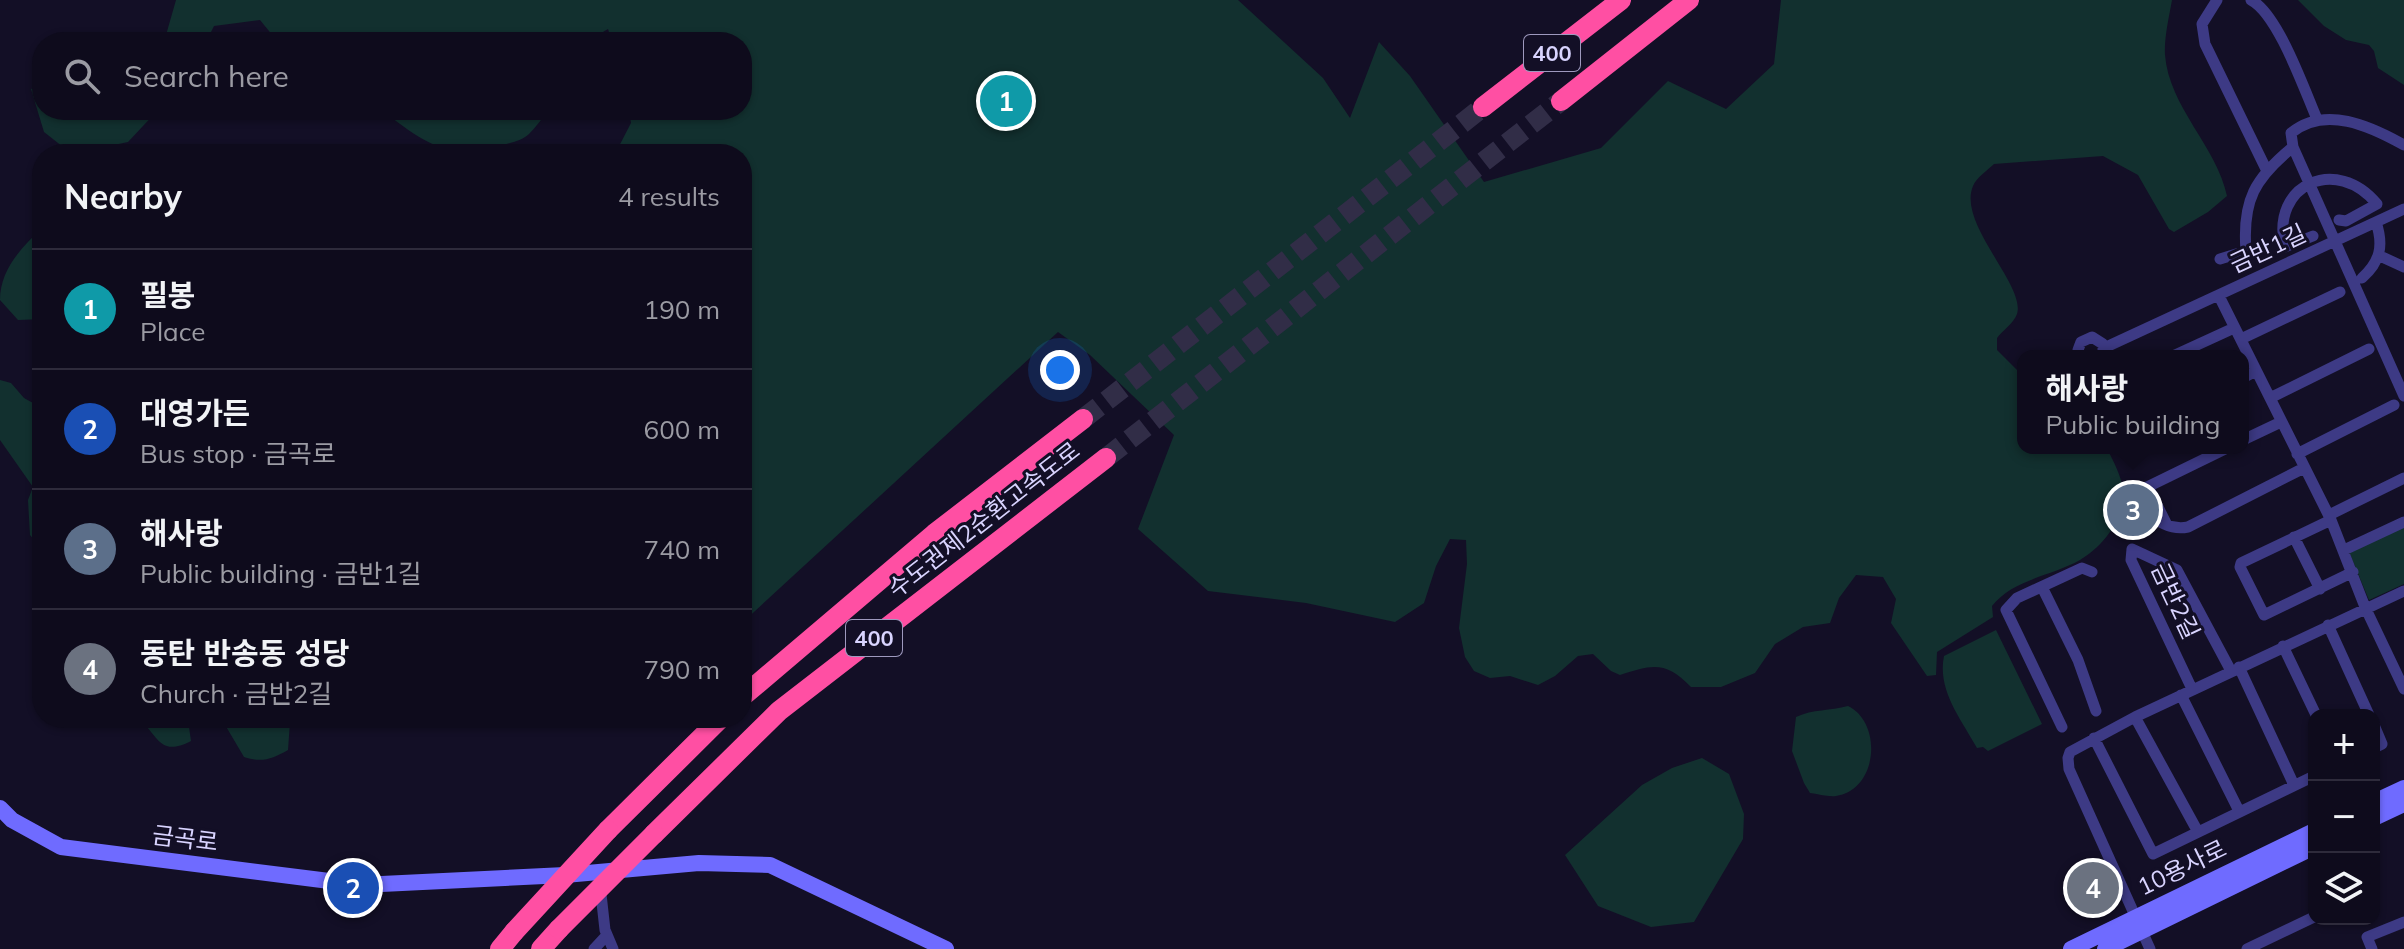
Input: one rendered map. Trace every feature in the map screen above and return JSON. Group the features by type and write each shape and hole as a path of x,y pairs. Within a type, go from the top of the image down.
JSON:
{"highway":[{"name":"400","path":"1483,107 1621,0"},
{"name":"400","path":"1561,101 1689,0"},
{"name":"수도권제2순환고속도로","path":"752,689 934,534 1083,419"},
{"name":"수도권제2순환고속도로","path":"541,949 779,711 1106,458"},
{"path":"500,949 608,830 711,728"}],"street":[{"path":"2217,0 2209,8 2202,24 2205,44 2266,169"},
{"path":"2251,0 2260,5 2272,21 2317,119"},
{"path":"2336,241 2293,147 2291,133 2302,124 2317,119 2357,124 2381,132 2404,145"},
{"path":"2220,259 2246,251 2244,230 2248,208 2266,169 2293,147"},
{"path":"2313,236 2285,247 2282,233 2283,219 2289,205 2310,182 2324,178 2352,183 2367,191 2377,204 2346,221 2339,220"},
{"name":"금반1길","path":"2108,350 2404,209"},
{"path":"2362,278 2380,256 2381,235 2376,222"},
{"name":"금반1길","path":"2336,241 2404,396"},
{"path":"2380,256 2404,267"},
{"path":"2241,339 2340,292"},
{"name":"금반1길","path":"2219,296 2246,350"},
{"path":"2186,350 2234,328"},
{"name":"금반1길","path":"2079,350 2079,345 2088,337 2097,338 2103,350"},
{"path":"2270,398 2369,349"},
{"name":"금반1길","path":"2249,356 2330,518 2365,607 2404,689"},
{"path":"2249,375 2256,371"},
{"path":"2297,454 2394,405"},
{"path":"2249,437 2281,422"},
{"path":"2167,525 2144,489 2215,454"},
{"path":"2148,513 2176,529 2188,527 2304,468"},
{"path":"2353,572 2268,615 2261,612 2240,565 2404,478"},
{"path":"2344,550 2404,522"},
{"path":"2294,537 2320,589"},
{"name":"금반2길","path":"2239,811 2131,560 2132,549 2177,570 2235,669 2294,785"},
{"path":"2062,727 2006,610 2017,598 2082,568 2092,572"},
{"path":"2042,587 2078,660 2096,711"},
{"path":"2150,949 2067,763 2071,751 2187,692 2404,591"},
{"path":"2328,625 2366,709"},
{"path":"2283,646 2313,709"},
{"path":"2135,717 2198,832"},
{"path":"2094,738 2153,854 2308,779"},
{"path":"2380,799 2404,788"},
{"path":"2380,815 2404,804"},
{"name":"금곡로","path":"0,808 12,820 61,847 361,885 599,873 699,863 770,865 946,949"},
{"name":"10용사로","path":"2105,949 2139,924 2308,834"},
{"name":"10용사로","path":"2071,949 2139,924 2308,850"},
{"path":"599,873 607,935 613,949"},
{"path":"2247,949 2308,920"},
{"path":"2372,949 2367,937 2404,922"},
{"path":"594,949 607,935"}],"green space":[{"path":"176,0 1238,0 1323,78 1350,118 1379,42 1410,76 1484,182 1601,148 1668,81 1726,109 1774,64 1781,0 2172,0 2165,48 2168,74 2184,110 2214,161 2227,196 2208,212 2174,232 2169,229 2138,175 2103,156 1994,164 1973,186 1971,201 1974,218 2017,302 2017,314 1997,338 1997,350 2017,370 2017,454 2110,454 2120,477 2123,495 2115,524 2096,548 2080,560 2022,584 2001,597 1992,606 1993,617 1937,652 1936,675 1927,676 1891,623 1896,599 1883,577 1856,575 1839,598 1830,623 1803,627 1775,644 1755,673 1721,687 1691,687 1674,673 1658,667 1620,675 1593,654 1578,656 1555,676 1538,685 1510,676 1490,678 1474,671 1465,657 1459,628 1467,564 1466,540 1450,539 1436,566 1424,603 1395,622 1306,603 1208,591 1138,529 1174,435 1090,355 1058,332 752,614 752,144 620,144 631,120 752,120 752,32 609,32 608,29 603,32 270,32 260,20 214,26 211,32 167,32"},
{"path":"2298,0 2404,0 2404,85 2378,68 2374,51 2369,45 2346,40 2324,26"},
{"path":"40,120 149,120 128,142 119,144 59,144 44,132"},
{"path":"395,120 541,120 523,138 508,144 433,144"},
{"path":"32,238 32,319 18,320 0,300 1,289 13,260"},
{"path":"0,380 11,383 32,402 32,486 0,440"},
{"path":"32,490 32,537 30,535 28,500"},
{"path":"2404,526 2404,584 2369,600 2349,552"},
{"path":"1996,630 2042,724 1988,751 1983,747 1977,748 1958,715 1947,692 1943,669 1944,656"},
{"path":"1848,706 1867,726 1871,755 1867,769 1861,782 1850,791 1836,796 1810,793 1792,751 1796,717"},
{"path":"148,728 189,728 191,741 172,747 160,742"},
{"path":"227,728 290,728 288,750 267,759 244,757"},
{"path":"1702,758 1729,774 1744,814 1743,839 1694,922 1651,927 1598,906 1565,855 1642,785 1672,768"}],"tunnel":[{"path":"1106,458 1561,101"},
{"path":"1083,419 1483,107"}],"place":[{"name":"필봉","path":"1006,101"},
{"name":"해사랑","path":"2133,510"},
{"name":"대영가든","path":"353,888"},
{"name":"동탄 반송동 성당","path":"2093,888"}]}
